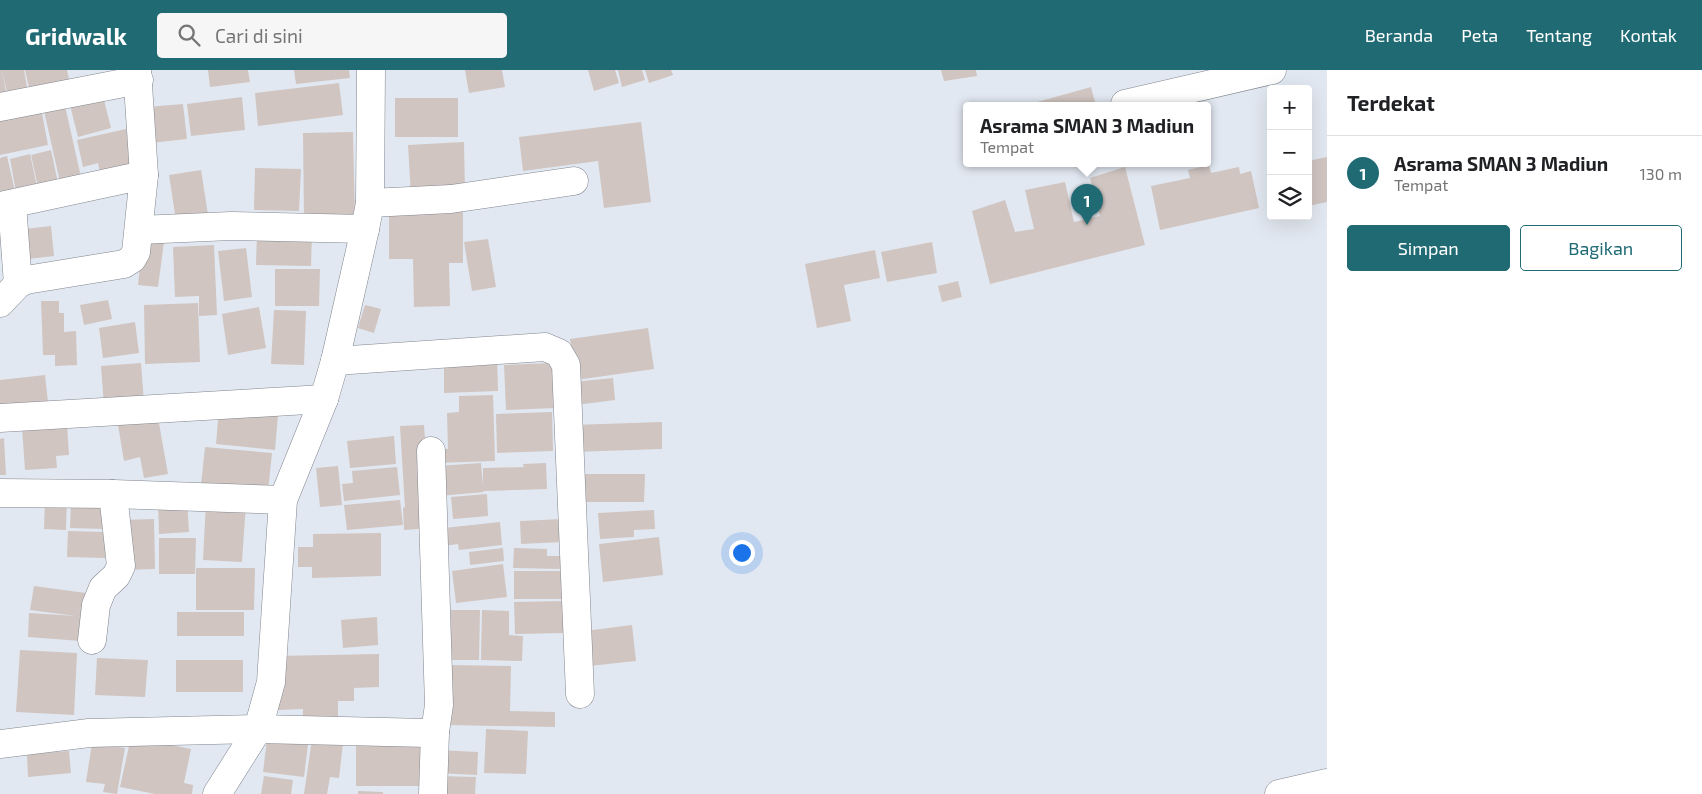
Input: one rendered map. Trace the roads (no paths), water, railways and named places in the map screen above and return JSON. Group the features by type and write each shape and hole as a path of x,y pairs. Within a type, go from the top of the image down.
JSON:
{"street":[{"path":"217,794 258,729 270,682 283,500 324,399 335,361 370,203 371,70"},
{"path":"1132,102 1225,75 1272,70"},
{"path":"0,107 138,75 144,175 136,252 132,258 124,264 26,280 18,284 0,303"},
{"path":"18,284 6,205 144,175"},
{"path":"370,203 451,199 574,181"},
{"path":"138,230 231,226 365,229"},
{"path":"335,361 545,347 559,353 566,365 580,694"},
{"path":"0,418 324,399"},
{"path":"430,451 439,705 435,732 433,794"},
{"path":"0,493 113,494 283,500"},
{"path":"92,640 96,605 103,588 116,576 121,566 113,494"},
{"path":"0,744 89,733 258,729 435,732"},
{"path":"1279,794 1327,783"}],"place":[{"name":"Asrama SMAN 3 Madiun","path":"1087,225"}]}
